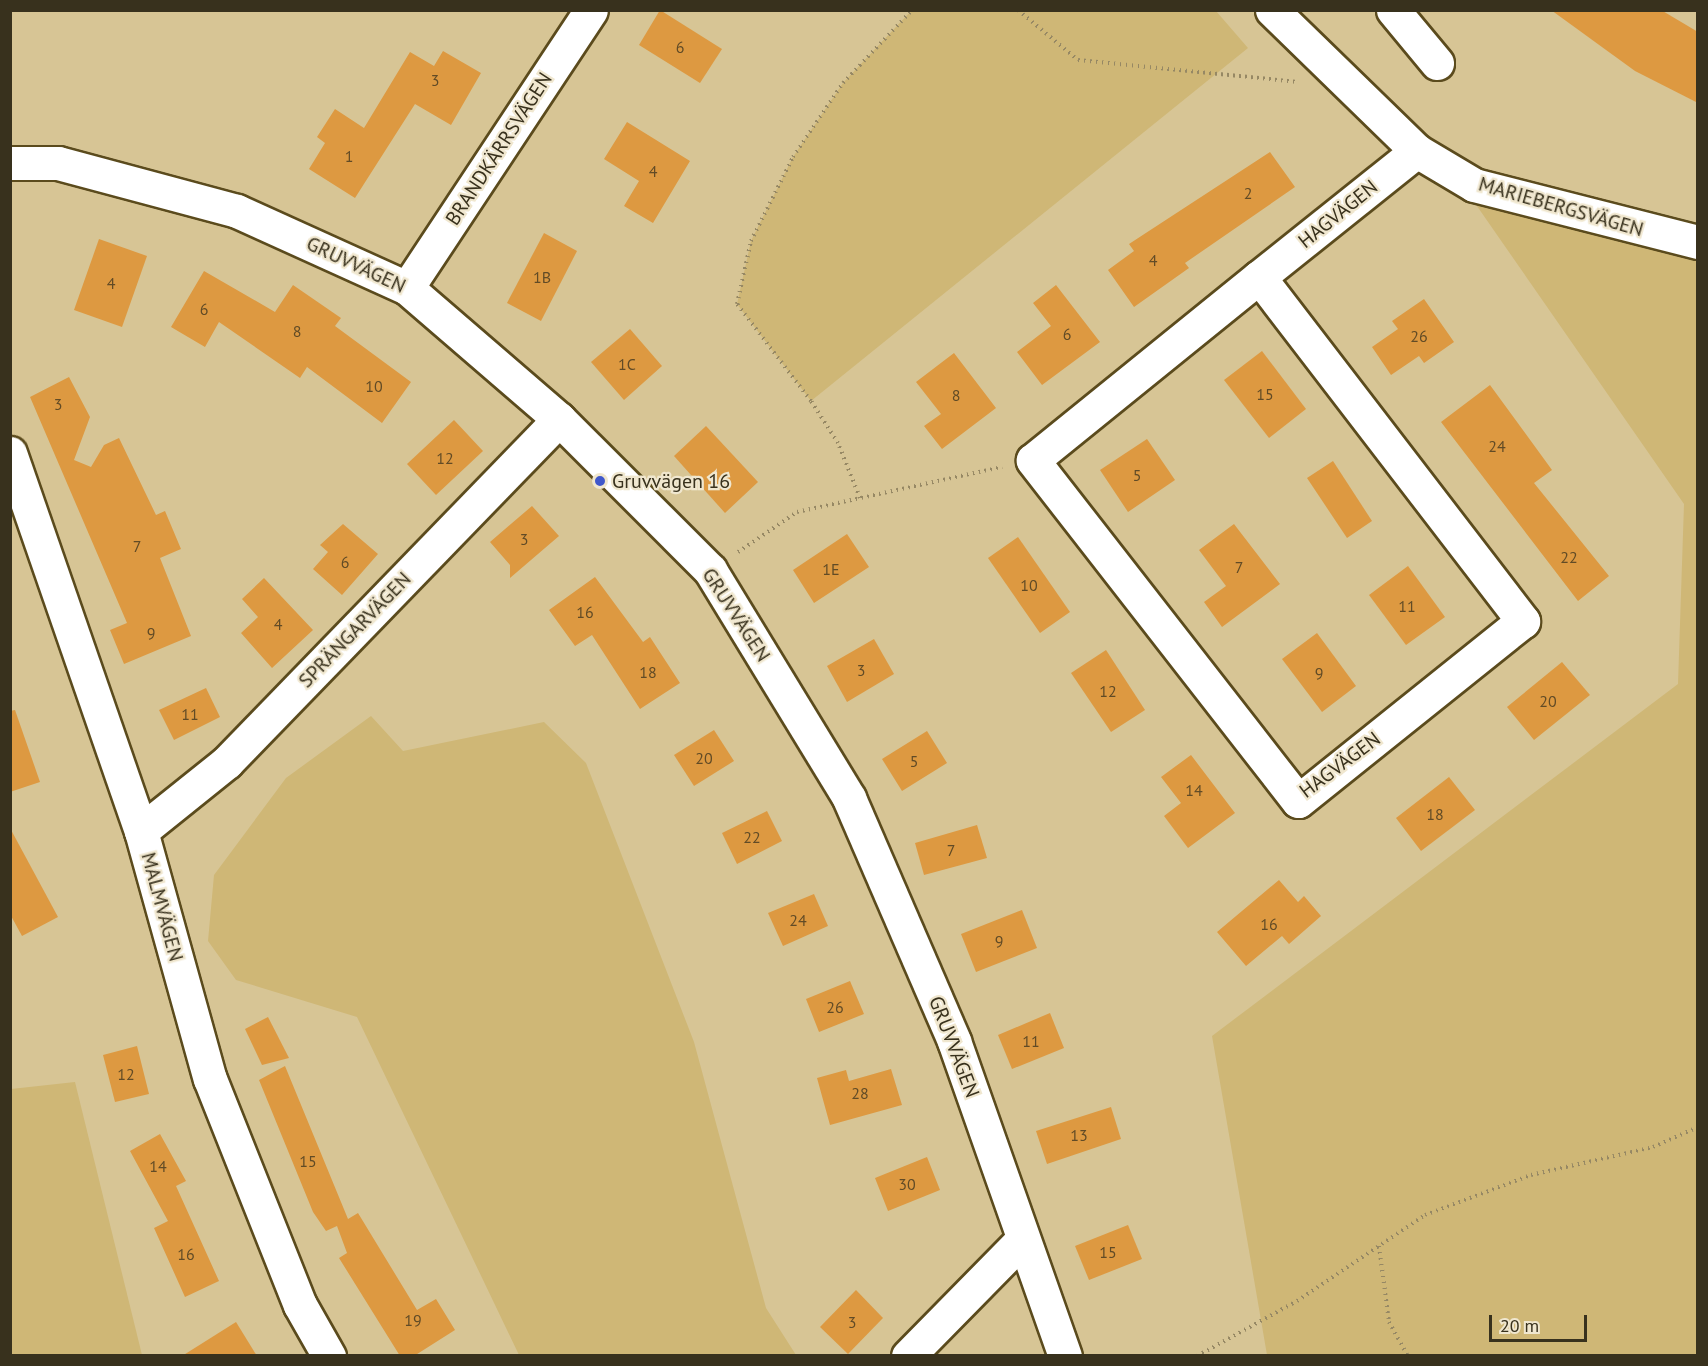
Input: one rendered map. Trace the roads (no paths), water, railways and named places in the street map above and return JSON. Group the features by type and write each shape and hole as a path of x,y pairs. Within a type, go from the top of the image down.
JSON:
{"street":[{"name":"BRANDKÄRRSVÄGEN","path":"407,288 591,10"},
{"name":"MARIEBERGSVÄGEN","path":"1272,10 1416,151 1474,185 1698,242"},
{"path":"1393,10 1437,63"},
{"name":"HAGVÄGEN","path":"1259,277 1523,621 1298,801 1034,460 1259,277 1416,151"},
{"name":"GRUVVÄGEN","path":"10,163 58,163 237,211 407,288 559,419 710,570 849,798 954,1041 1065,1356"},
{"name":"SPRÄNGARVÄGEN","path":"141,831 227,762 559,419"},
{"name":"MALMVÄGEN","path":"10,453 141,831 210,1079 300,1305 329,1356"},
{"path":"908,1356 1023,1239"}],"place":[{"name":"Gruvvägen 16","path":"600,481"}]}
